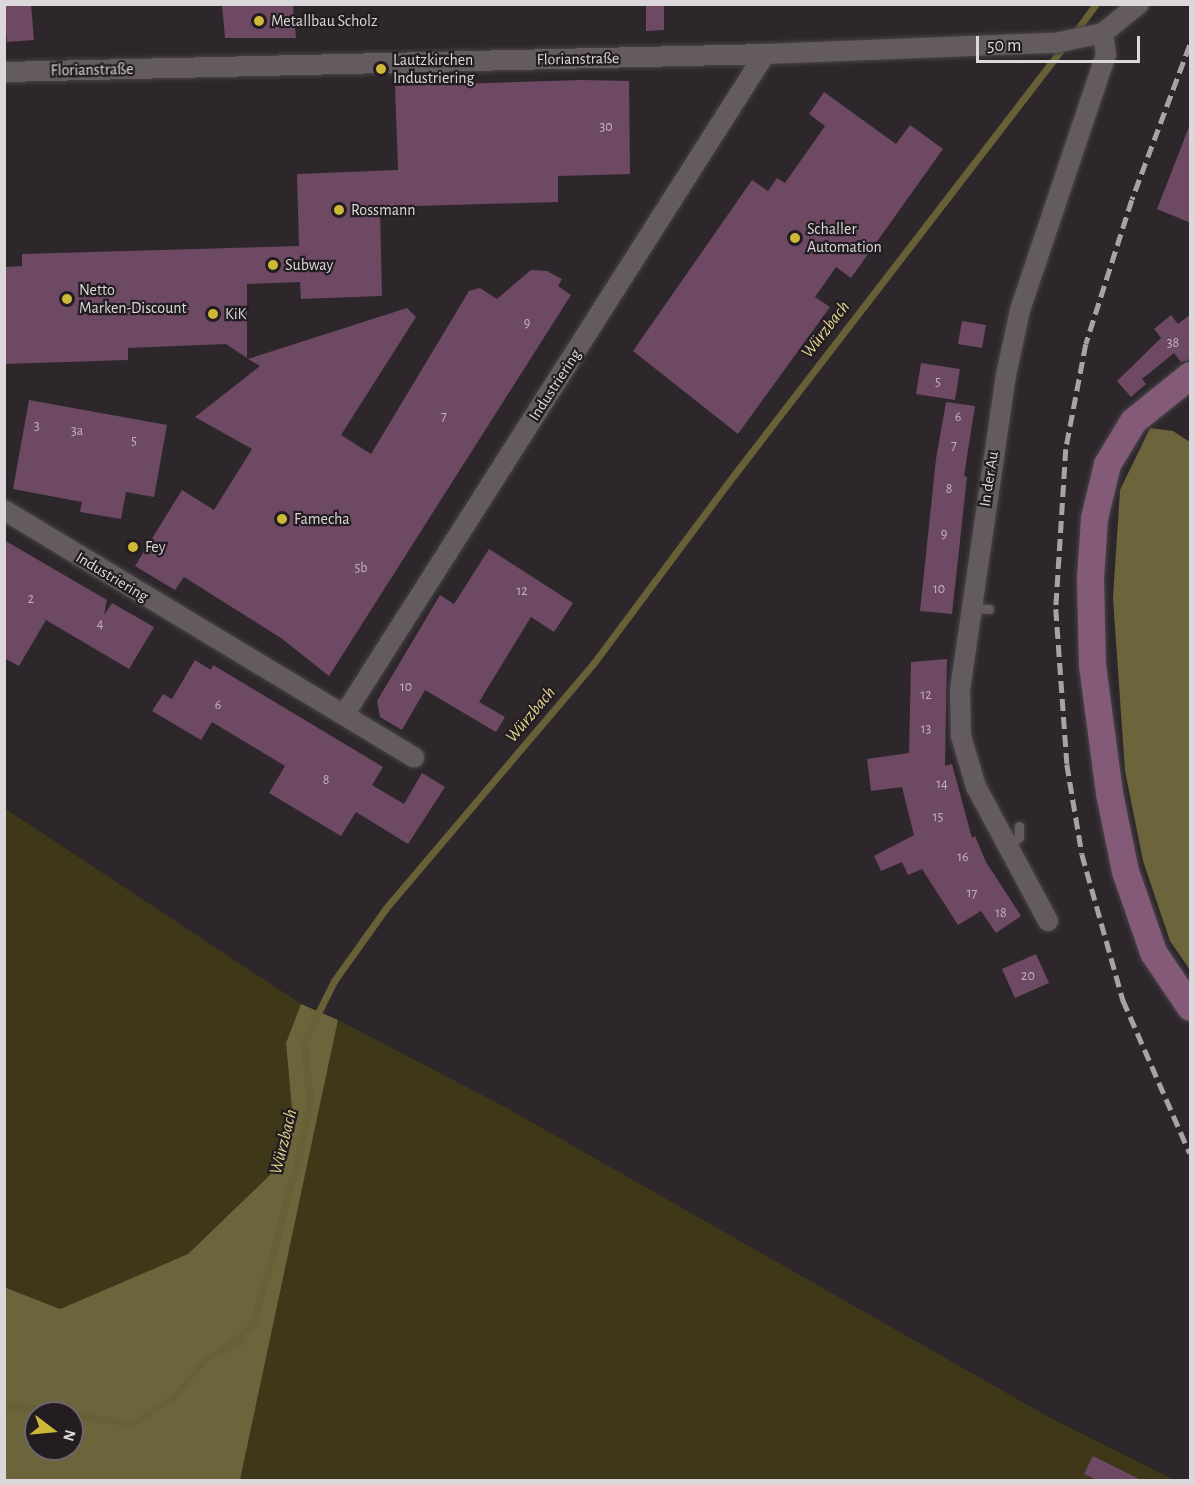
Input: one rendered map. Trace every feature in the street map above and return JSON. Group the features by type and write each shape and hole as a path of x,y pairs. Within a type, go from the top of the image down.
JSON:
{"main road":[{"path":"1191,375 1133,422 1107,464 1094,518 1090,578 1092,665 1109,793 1125,870 1154,952 1191,1006"}],"street":[{"name":"Florianstraße","path":"4,72 765,54 1055,43 1103,33 1139,4"},
{"name":"In der Au","path":"1048,921 976,787 961,736 960,690 980,609 1006,375 1020,310 1106,55 1103,33"},
{"name":"Industriering","path":"344,715 765,54"},
{"name":"Industriering","path":"4,510 414,757"}],"lane":[{"path":"1008,846 1019,837 1018,826"}],"shaded area":[{"path":"1150,428 1173,431 1190,442 1190,970 1170,941 1143,861 1125,771 1113,598 1120,490"},
{"path":"4,808 301,1004 286,1043 292,1110 270,1176 188,1254 60,1309 5,1287"},
{"path":"301,1004 338,1020 240,1480 5,1480 4,1287 60,1309 188,1254 270,1175 292,1110 286,1043"},
{"path":"338,1020 505,1107 1052,1419 1174,1480 240,1480"},
{"path":"254,1322 242,1346 207,1362 176,1400 132,1427 84,1421 84,1413 132,1421 172,1395 202,1360"},
{"path":"5,1402 24,1403 24,1412 5,1412"}],"building":[{"path":"4,4 31,4 34,40 7,42"},
{"name":"Metallbau Scholz","path":"222,4 293,4 296,38 225,38"},
{"path":"646,4 664,4 664,30 646,31"},
{"path":"582,80 629,81 630,174 558,176 558,202 380,207 382,296 301,299 300,282 247,284 247,358 226,344 128,348 128,360 4,364 6,267 22,266 22,254 299,246 297,174 398,170 395,86"},
{"name":"Schaller Automation","path":"824,92 896,144 910,125 943,149 851,278 836,267 815,297 830,307 738,434 633,351 752,180 768,191 777,178 785,183 825,126 809,114"},
{"path":"1189,127 1191,127 1191,223 1157,209"},
{"path":"531,270 547,271 562,279 558,286 571,295 329,676 281,638 184,577 175,590 135,566 182,490 214,510 252,449 195,417 260,366 248,359 407,308 416,317 341,435 371,454 469,291 480,288 497,299"},
{"path":"1191,314 1191,360 1181,362 1174,353 1142,379 1146,384 1131,397 1117,381 1161,338 1154,329 1171,315 1178,324"},
{"path":"962,321 986,325 982,348 958,344"},
{"path":"921,363 960,369 955,400 916,394"},
{"path":"29,400 167,425 154,497 126,492 121,519 80,512 82,502 13,489"},
{"path":"946,402 975,406 964,476 967,477 952,614 920,611 936,459"},
{"path":"4,540 107,600 104,615 112,603 154,627 129,669 46,620 19,666 4,658"},
{"path":"489,549 573,603 554,632 531,617 479,702 505,717 496,732 425,690 402,730 380,717 377,701 440,595 454,604"},
{"path":"947,659 945,766 952,764 972,838 975,836 986,862 1021,916 996,933 981,911 958,925 922,869 908,875 902,862 881,871 874,856 914,835 902,787 871,791 867,759 909,753 911,662"},
{"path":"195,660 211,670 213,665 383,767 372,785 404,804 422,773 445,787 408,844 356,812 341,836 269,793 285,766 212,722 201,740 152,711 163,694 172,699"},
{"path":"1036,954 1049,983 1015,998 1002,969"},
{"path":"1093,1456 1141,1480 1097,1480 1084,1474"}],"waterway":[{"name":"Würzbach","path":"1074,34 1096,4"},
{"name":"Würzbach","path":"249,1328 254,1322 297,1163 310,1102 304,1041 334,981 386,908 593,664 734,475 1065,45"}],"railway":[{"path":"1190,45 1132,200 1086,344 1066,449 1056,609 1067,764 1082,854 1123,1000 1190,1153"}],"place":[{"name":"Metallbau Scholz","path":"259,21"},
{"name":"Lautzkirchen Industriering","path":"381,69"},
{"name":"Rossmann","path":"339,210"},
{"name":"Schaller Automation","path":"795,238"},
{"name":"Subway","path":"273,265"},
{"name":"Netto Marken-Discount","path":"67,299"},
{"name":"KiK","path":"213,314"},
{"name":"Famecha","path":"282,519"},
{"name":"Fey","path":"133,547"}]}
